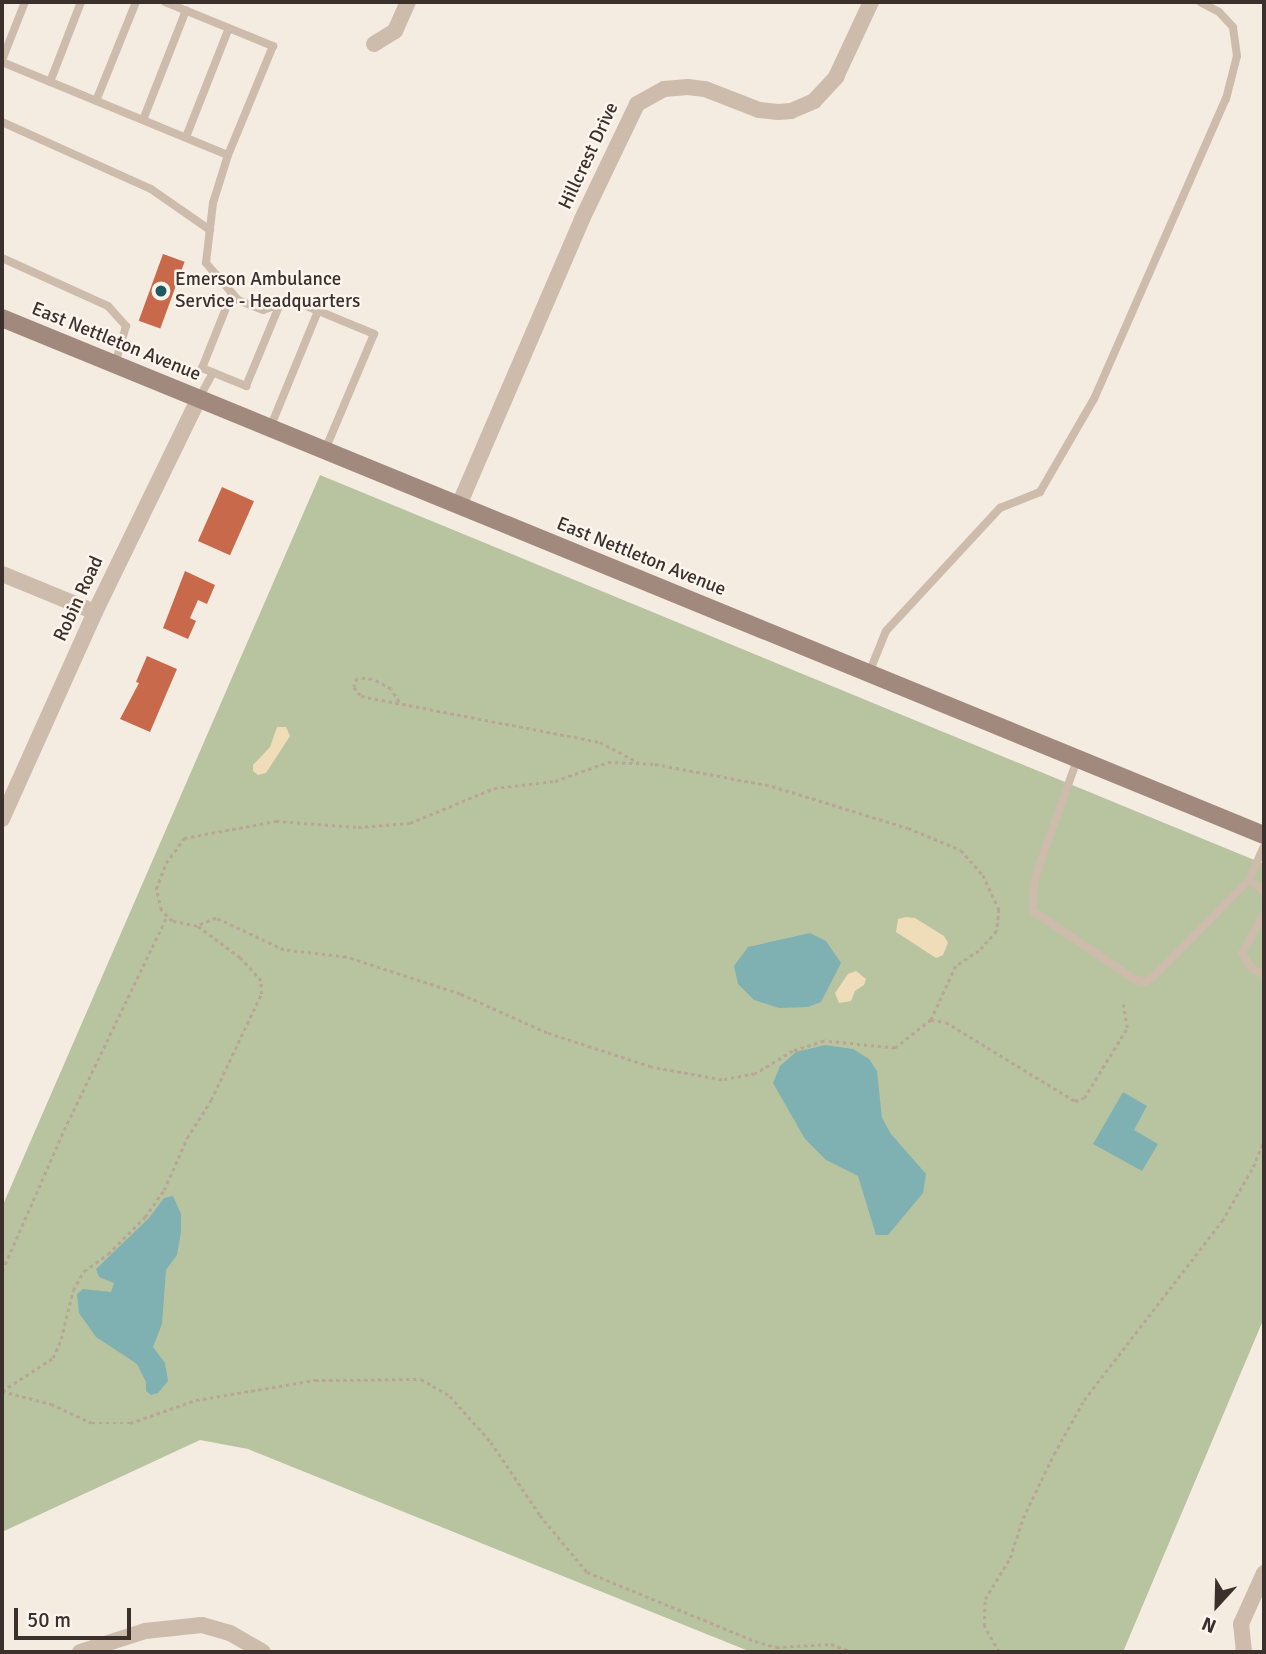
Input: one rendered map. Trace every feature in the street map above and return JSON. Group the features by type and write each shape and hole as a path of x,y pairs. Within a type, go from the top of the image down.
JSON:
{"main road":[{"name":"East Nettleton Avenue","path":"2,318 1264,835"}],"street":[{"path":"374,44 395,31 408,2"},
{"name":"Hillcrest Drive","path":"459,505 582,219 637,104 664,89 688,87 705,89 759,110 790,111 814,101 836,76 871,2"},
{"name":"Robin Road","path":"2,819 95,612 199,398"},
{"path":"2,574 95,612"},
{"path":"1244,1652 1241,1624 1264,1573"},
{"path":"80,1652 145,1632 202,1625 230,1633 264,1652"}],"lane":[{"path":"26,2 2,61 228,155"},
{"path":"50,82 81,2"},
{"path":"96,101 136,2"},
{"path":"165,2 273,46 228,155 213,203 206,263 238,300 263,310 292,300 374,334 325,450"},
{"path":"869,673 886,631 1000,508 1040,492 1094,399 1226,99 1237,56 1234,27 1219,12 1200,2"},
{"path":"143,120 187,10"},
{"path":"186,137 229,28"},
{"path":"2,122 151,190 210,230"},
{"path":"2,258 108,306 126,326 114,364"},
{"path":"232,293 202,368 246,386 280,304"},
{"path":"270,428 318,311"},
{"path":"199,398 213,373"},
{"path":"1077,760 1038,869 1032,890 1033,911 1134,979 1146,982 1249,880 1264,847"},
{"path":"1249,880 1264,891"},
{"path":"1264,915 1242,953 1251,968 1264,975"}],"path":[{"path":"399,702 391,689 372,679 357,678 354,687 361,696 600,742 641,763"},
{"path":"2,1391 53,1358 61,1339 73,1290 84,1271 108,1254 145,1217 164,1189 187,1138 211,1100 261,995 261,981 247,966 197,926 172,921 161,910 156,889 166,863 184,838 276,821 358,827 410,823 494,788 555,780 608,762 641,763 772,786 908,828 961,850 983,875 999,909 997,931 979,951 957,966 931,1020 895,1048 824,1041 793,1051 755,1074 722,1080 651,1067 547,1033 435,986 345,957 284,950 216,919 197,926"},
{"path":"2,1271 64,1130 167,916"},
{"path":"931,1020 946,1022 1075,1101 1084,1098 1127,1028 1123,1004"},
{"path":"999,1652 984,1626 985,1599 1010,1558 1023,1518 1054,1454 1084,1400 1222,1221 1254,1167 1264,1140"},
{"path":"2,1391 51,1404 92,1423 130,1423 196,1400 314,1380 421,1379 450,1395 491,1442 540,1515 587,1572 755,1642 776,1647 831,1644 852,1652"}],"green space":[{"path":"320,475 1264,864 1264,1318 1123,1652 751,1652 248,1449 200,1440 2,1532 2,1207"}],"sand":[{"path":"277,727 286,727 290,736 266,773 258,775 253,771 253,765 270,747"},
{"path":"915,918 944,936 948,943 943,955 936,958 896,932 898,919"},
{"path":"856,971 866,979 864,985 855,991 851,1001 839,1003 835,993 848,974"}],"water":[{"path":"810,933 826,941 841,963 821,1002 808,1007 779,1008 754,1000 738,984 734,966 748,947"},
{"path":"825,1045 853,1049 869,1059 877,1071 882,1118 891,1134 926,1174 923,1193 888,1235 876,1235 858,1176 826,1160 805,1139 773,1083 780,1066 796,1052"},
{"path":"1123,1092 1147,1106 1134,1130 1158,1144 1142,1171 1093,1144"},
{"path":"173,1196 181,1214 181,1232 177,1255 166,1270 162,1324 153,1347 165,1363 168,1381 158,1393 151,1395 146,1391 146,1382 137,1364 96,1337 79,1313 77,1294 83,1289 111,1292 114,1283 99,1277 96,1269 149,1218 164,1198"}],"building":[{"name":"Emerson Ambulance Service - Headquarters","path":"163,254 185,262 160,329 139,321"},
{"path":"222,487 254,501 230,555 198,541"},
{"path":"185,571 215,585 207,604 198,600 190,618 196,621 188,639 163,628"},
{"path":"147,656 177,669 150,732 120,719 139,683 136,682"}],"place":[{"name":"Emerson Ambulance Service - Headquarters","path":"161,291"}]}
